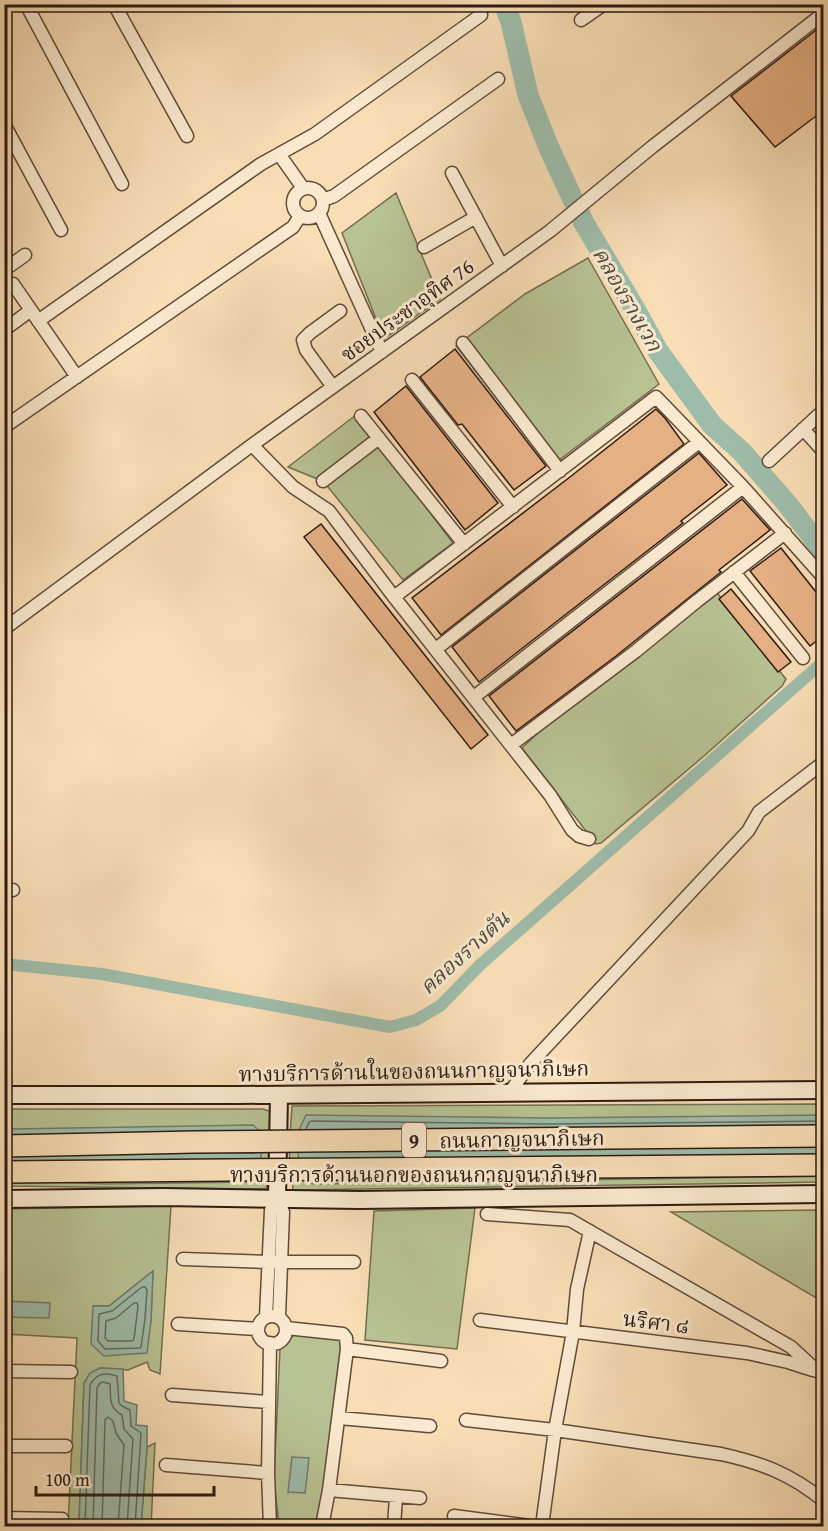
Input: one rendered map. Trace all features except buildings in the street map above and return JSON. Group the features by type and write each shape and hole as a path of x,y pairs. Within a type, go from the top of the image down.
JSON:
{"highway":[{"name":"ถนนกาญจนาภิเษก","path":"4,1146 824,1136"},
{"name":"ถนนกาญจนาภิเษก","path":"4,1172 824,1165"}],"main road":[{"name":"ทางบริการด้านในของถนนกาญจนาภิเษก","path":"4,1095 824,1090"},
{"path":"277,1197 279,1095"},
{"name":"ทางบริการด้านนอกของถนนกาญจนาภิเษก","path":"4,1199 277,1197 359,1200 824,1194"}],"street":[{"path":"26,4 122,184"},
{"path":"114,4 187,136"},
{"path":"581,20 604,4"},
{"name":"ซอยประชาอุทิศ 76","path":"4,629 252,445 550,231 652,147 824,13"},
{"path":"4,330 35,315 261,164 315,134 481,15"},
{"path":"323,200 334,196 498,79"},
{"path":"4,124 61,230"},
{"path":"279,154 303,188"},
{"path":"452,173 502,266"},
{"path":"303,188 313,188 318,191 323,200 319,213 310,218 300,216 294,209 293,199 298,190 303,188"},
{"path":"319,213 382,352"},
{"path":"4,427 293,227 300,216"},
{"path":"424,247 476,217"},
{"path":"4,270 25,255"},
{"path":"13,284 77,377"},
{"path":"333,387 306,350 303,340 340,311"},
{"path":"463,343 560,471"},
{"path":"412,380 513,507"},
{"path":"394,597 656,397 785,533 824,578"},
{"path":"769,461 824,410"},
{"path":"361,416 464,544"},
{"path":"803,429 824,452"},
{"path":"323,481 379,438"},
{"path":"436,649 699,442"},
{"path":"252,445 293,488 329,511 550,795 572,830 579,836 589,839"},
{"path":"474,697 742,487"},
{"path":"511,745 636,651 697,600 785,533"},
{"path":"734,572 803,658"},
{"path":"510,1092 530,1064 748,831 759,812 824,762"},
{"path":"273,1317 275,1262 283,1212 277,1197"},
{"path":"487,1215 570,1220 791,1347 820,1373"},
{"path":"542,1527 555,1430 590,1231"},
{"path":"183,1259 354,1262"},
{"path":"273,1317 285,1324 286,1328 281,1340 270,1343 262,1340 258,1329 261,1322 273,1317"},
{"name":"นริศา ๘","path":"480,1320 747,1353 788,1362 820,1373"},
{"path":"178,1324 258,1329"},
{"path":"286,1328 343,1334 346,1338 347,1348 339,1418 322,1527"},
{"path":"270,1343 268,1402 270,1527"},
{"path":"347,1348 441,1361"},
{"path":"4,1371 71,1372"},
{"path":"172,1395 268,1402"},
{"path":"339,1418 430,1426"},
{"path":"466,1420 555,1430 748,1460 782,1473 824,1501"},
{"path":"4,1446 66,1446"},
{"path":"166,1465 268,1473"},
{"path":"329,1490 420,1498"},
{"path":"394,1527 396,1497"},
{"path":"454,1516 530,1527"},
{"path":"4,1518 62,1519"}],"green space":[{"path":"396,193 440,299 384,339 342,233"},
{"path":"588,258 659,384 550,467 456,346 525,294"},
{"path":"356,415 453,543 403,580 328,487 315,478 288,467"},
{"path":"711,593 718,594 786,679 782,686 704,756 601,843 596,844 522,748"},
{"path":"823,1104 823,1182 293,1190 289,1150 292,1106"},
{"path":"5,1109 263,1109 272,1112 266,1189 5,1186"},
{"path":"171,1206 160,1374 150,1370 147,1362 128,1370 100,1368 84,1383 79,1524 81,1526 68,1526 77,1338 5,1334 4,1209","holes":["153,1271 149,1331 93,1306 109,1306"]},
{"path":"475,1208 457,1349 365,1340 374,1211"},
{"path":"823,1210 823,1302 671,1212"},
{"path":"295,1332 336,1337 342,1342 319,1526 279,1526 274,1478 280,1349"},
{"path":"155,1443 151,1526 141,1526 147,1447"}],"water":[{"path":"306,1115 547,1118 823,1115 823,1176 314,1184 301,1180 298,1153 299,1130"},
{"path":"253,1125 261,1132 261,1160 250,1182 106,1184 5,1180 5,1135 11,1129"},
{"path":"153,1271 147,1353 104,1356 91,1344 93,1306 109,1306"},
{"path":"6,1301 50,1303 49,1318 5,1317"},
{"path":"100,1368 123,1369 124,1401 137,1405 136,1425 147,1426 141,1526 81,1526 79,1524 84,1383 90,1373"},
{"path":"292,1457 309,1458 305,1493 288,1492"}],"waterway":[{"name":"คลองรางเวก","path":"504,4 511,22 528,95 549,148 584,223 658,351 712,425 742,452 788,505 824,552"},
{"name":"คลองรางตัน","path":"4,964 102,974 390,1027 416,1020 440,1006 480,965 824,661"}]}
